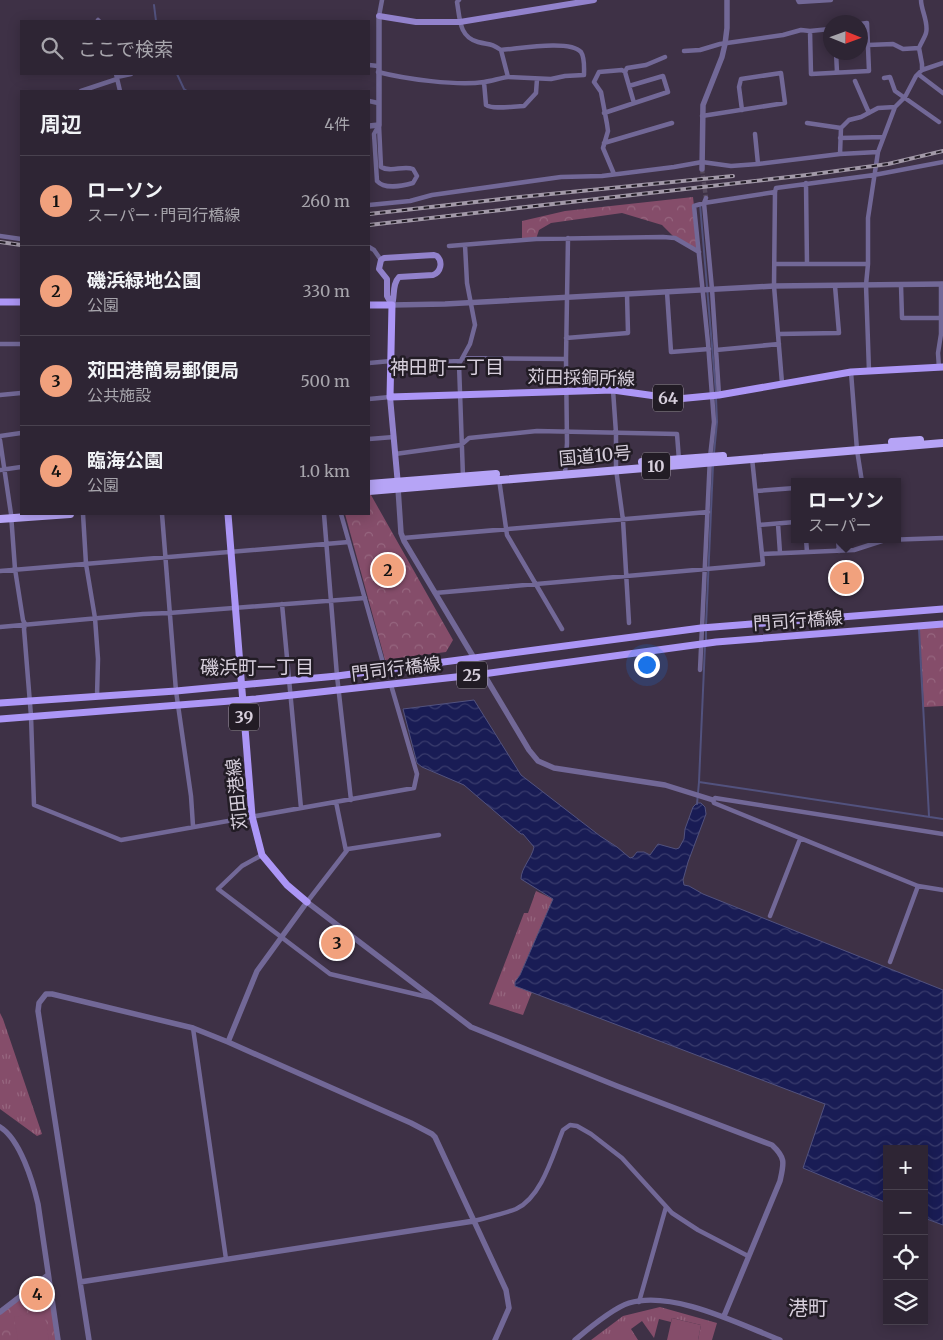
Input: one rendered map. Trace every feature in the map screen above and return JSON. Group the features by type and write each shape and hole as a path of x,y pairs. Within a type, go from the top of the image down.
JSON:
{"highway":[{"name":"国道10号","path":"370,488 679,462 752,458 943,438"},
{"name":"国道10号","path":"710,460 857,447 943,443"},
{"name":"国道10号","path":"464,480 499,479 565,471"},
{"path":"0,519 20,513"},
{"path":"0,515 40,515"}],"main road":[{"path":"379,16 416,22 460,22 594,0"},
{"path":"392,305 387,296 387,279 379,269 380,260 436,256 440,260 440,267 436,274 399,277 396,280 392,305 390,397 398,485"},
{"path":"0,302 20,302"},
{"path":"370,305 392,305"},
{"name":"苅田採銅所線","path":"390,397 613,390 677,399 719,395 851,372 941,368"},
{"name":"苅田港線","path":"228,515 252,816 262,855 287,885 307,902"},
{"name":"門司行橋線","path":"0,704 29,700 337,676 701,628 943,609"},
{"name":"門司行橋線","path":"0,719 290,696 484,674 701,644 943,624"}],"street":[{"path":"378,125 374,134 377,181 381,186 386,187 413,183 417,176 414,169 408,167 386,170 381,167 378,125 378,69 379,16 382,0"},
{"path":"702,166 703,105 726,44 727,0"},
{"path":"798,0 799,2 831,0"},
{"path":"869,371 866,285 868,218 874,175 878,152 895,108 905,97 920,72 922,64 919,48 926,34 921,0"},
{"path":"370,66 435,81 484,82 508,77 551,79 584,75 584,57 580,50 571,47 558,46 501,50 491,44 466,37 461,29 457,1"},
{"path":"684,51 700,50 800,30 823,30"},
{"path":"810,31 811,74 869,72 868,44 893,44 903,49 919,48"},
{"path":"501,50 508,77"},
{"path":"624,72 627,68 646,65 665,57"},
{"path":"836,60 837,72"},
{"path":"920,72 943,63"},
{"path":"614,174 603,148 608,131 601,92 594,82 596,75 599,72 622,70 630,86 634,103"},
{"path":"920,72 943,93"},
{"path":"702,116 785,104 781,73 741,79 739,87 742,110"},
{"path":"604,113 668,92 663,76 630,86"},
{"path":"84,90 117,77 120,90"},
{"path":"884,78 890,77 895,91 939,122"},
{"path":"484,82 486,105 490,108 497,108 524,106 536,93 537,79"},
{"path":"855,81 869,114"},
{"path":"370,101 378,103"},
{"path":"840,154 841,128 849,120 869,114 878,108 895,108"},
{"path":"604,143 672,123"},
{"path":"807,123 841,128"},
{"path":"370,126 378,125"},
{"path":"755,134 758,164"},
{"path":"840,138 883,137"},
{"path":"370,205 410,201 432,195 528,180 702,166 758,164 840,154 878,152"},
{"path":"782,384 774,286 776,188 874,175 943,162"},
{"path":"806,183 807,264"},
{"path":"700,670 710,460 714,422 709,349 694,206 705,200 775,192"},
{"path":"705,200 719,395"},
{"path":"0,236 20,240"},
{"path":"449,246 568,238 663,237 675,238 699,252"},
{"path":"565,471 568,238"},
{"path":"464,480 460,394 462,359 474,331 465,245"},
{"path":"370,248 374,250 380,260"},
{"path":"774,264 868,264"},
{"path":"392,305 774,286 942,284 938,353 941,368"},
{"path":"901,285 902,318 941,318"},
{"path":"778,334 839,333 834,286"},
{"path":"667,292 671,352 709,349"},
{"path":"566,338 628,333 627,294"},
{"path":"0,344 20,344"},
{"path":"716,350 779,344"},
{"path":"370,363 462,359 566,359"},
{"path":"851,372 861,478"},
{"path":"613,390 616,467 623,520 629,623"},
{"path":"0,395 20,393"},
{"path":"370,399 390,397"},
{"path":"395,454 461,445 469,438 536,431 677,434 679,462"},
{"path":"0,436 20,433"},
{"path":"370,439 394,437"},
{"path":"0,440 2,470 11,516 15,569 23,620 26,624"},
{"path":"435,593 763,564 752,458"},
{"path":"2,470 20,467"},
{"path":"499,479 507,535 562,629"},
{"path":"398,485 403,538 529,750 538,761 554,768 665,785 713,800 714,803 918,886 943,890"},
{"path":"756,491 791,488"},
{"path":"403,538 708,512"},
{"path":"83,515 86,564 95,618 98,659 97,696"},
{"path":"162,515 176,690 191,796 193,826"},
{"path":"324,515 337,676 351,800"},
{"path":"341,515 385,670"},
{"path":"759,525 791,522"},
{"path":"778,524 780,553"},
{"path":"901,539 943,538"},
{"path":"0,571 349,542"},
{"path":"806,543 807,552"},
{"path":"838,543 839,551"},
{"path":"762,554 854,550 870,543"},
{"path":"0,627 365,598"},
{"path":"282,604 301,808"},
{"path":"26,624 24,629 31,716 34,805 121,840 414,788 417,774 391,684"},
{"path":"713,800 715,798 943,834"},
{"path":"336,802 346,851"},
{"path":"228,1042 257,972 281,936 348,849 439,835"},
{"path":"770,916 800,839"},
{"path":"262,855 242,866 218,889 330,974 433,998"},
{"path":"890,962 918,886"},
{"path":"307,902 470,1027 772,1145 782,1154 784,1165 780,1180 724,1316"},
{"path":"89,1340 38,1011 39,1003 46,994 194,1028 411,1123 432,1134 436,1138 506,1290 509,1308 495,1340"},
{"path":"194,1028 226,1259"},
{"path":"80,1282 474,1221 517,1208 530,1198 542,1180 563,1130 570,1125 578,1126 591,1134 622,1158 672,1213 698,1230 748,1256"},
{"path":"0,1127 12,1136 33,1183 58,1340"},
{"path":"639,1302 666,1207"},
{"path":"0,1312 48,1275"},
{"path":"575,1340 607,1315 628,1303 651,1301 672,1303 724,1316 780,1340"}],"green space":[{"path":"693,197 699,252 675,238 662,225 622,213 551,223 539,230 536,239 522,241 522,221 565,211"},
{"path":"370,495 453,640 446,652 385,660 345,515 370,515"},
{"path":"943,624 943,706 924,707 919,626"},
{"path":"536,891 553,899 520,975 515,982 516,986 532,992 523,1015 489,1004 524,913 528,913"},
{"path":"0,1013 42,1134 37,1136 0,1109"},
{"path":"48,1275 58,1340 0,1340 0,1312"},
{"path":"660,1307 717,1323 712,1340 698,1340 701,1325 672,1318 671,1322 659,1319 654,1338 642,1321 631,1329 638,1340 591,1340 623,1316"},
{"path":"44,1312 49,1340 18,1340 14,1317"},
{"path":"672,1318 701,1325 698,1340 667,1340"}],"water":[{"path":"474,700 521,775 630,858 637,852 644,852 650,855 658,844 676,849 679,848 684,839 685,829 693,807 697,803 701,803 705,807 706,814 688,862 683,880 684,885 943,990 943,1225 928,1219 928,1145 883,1145 883,1201 803,1168 825,1104 515,986 515,982 520,975 553,899 521,879 521,875 534,847 523,834 464,785 422,767 417,763 403,709"}],"waterway":[{"path":"154,5 156,20"},
{"path":"177,75 186,90"},
{"path":"700,204 716,393"},
{"path":"714,453 717,422 716,398"},
{"path":"706,626 713,465"},
{"path":"919,629 929,816"},
{"path":"706,630 706,641"},
{"path":"705,645 699,782 943,819"},
{"path":"697,804 699,782"}],"tunnel":[{"path":"702,169 706,198"}],"railway":[{"path":"370,225 807,175 888,164 943,151"},
{"path":"370,214 733,176"},
{"path":"0,242 20,245"}],"place":[{"name":"磯浜緑地公園","path":"388,570"},
{"name":"ローソン","path":"846,578"},
{"name":"苅田港簡易郵便局","path":"337,943"},
{"name":"臨海公園","path":"37,1294"}],"district":[{"name":"神田町一丁目","path":"447,367"},
{"name":"磯浜町一丁目","path":"257,667"},
{"name":"港町","path":"808,1308"}]}
